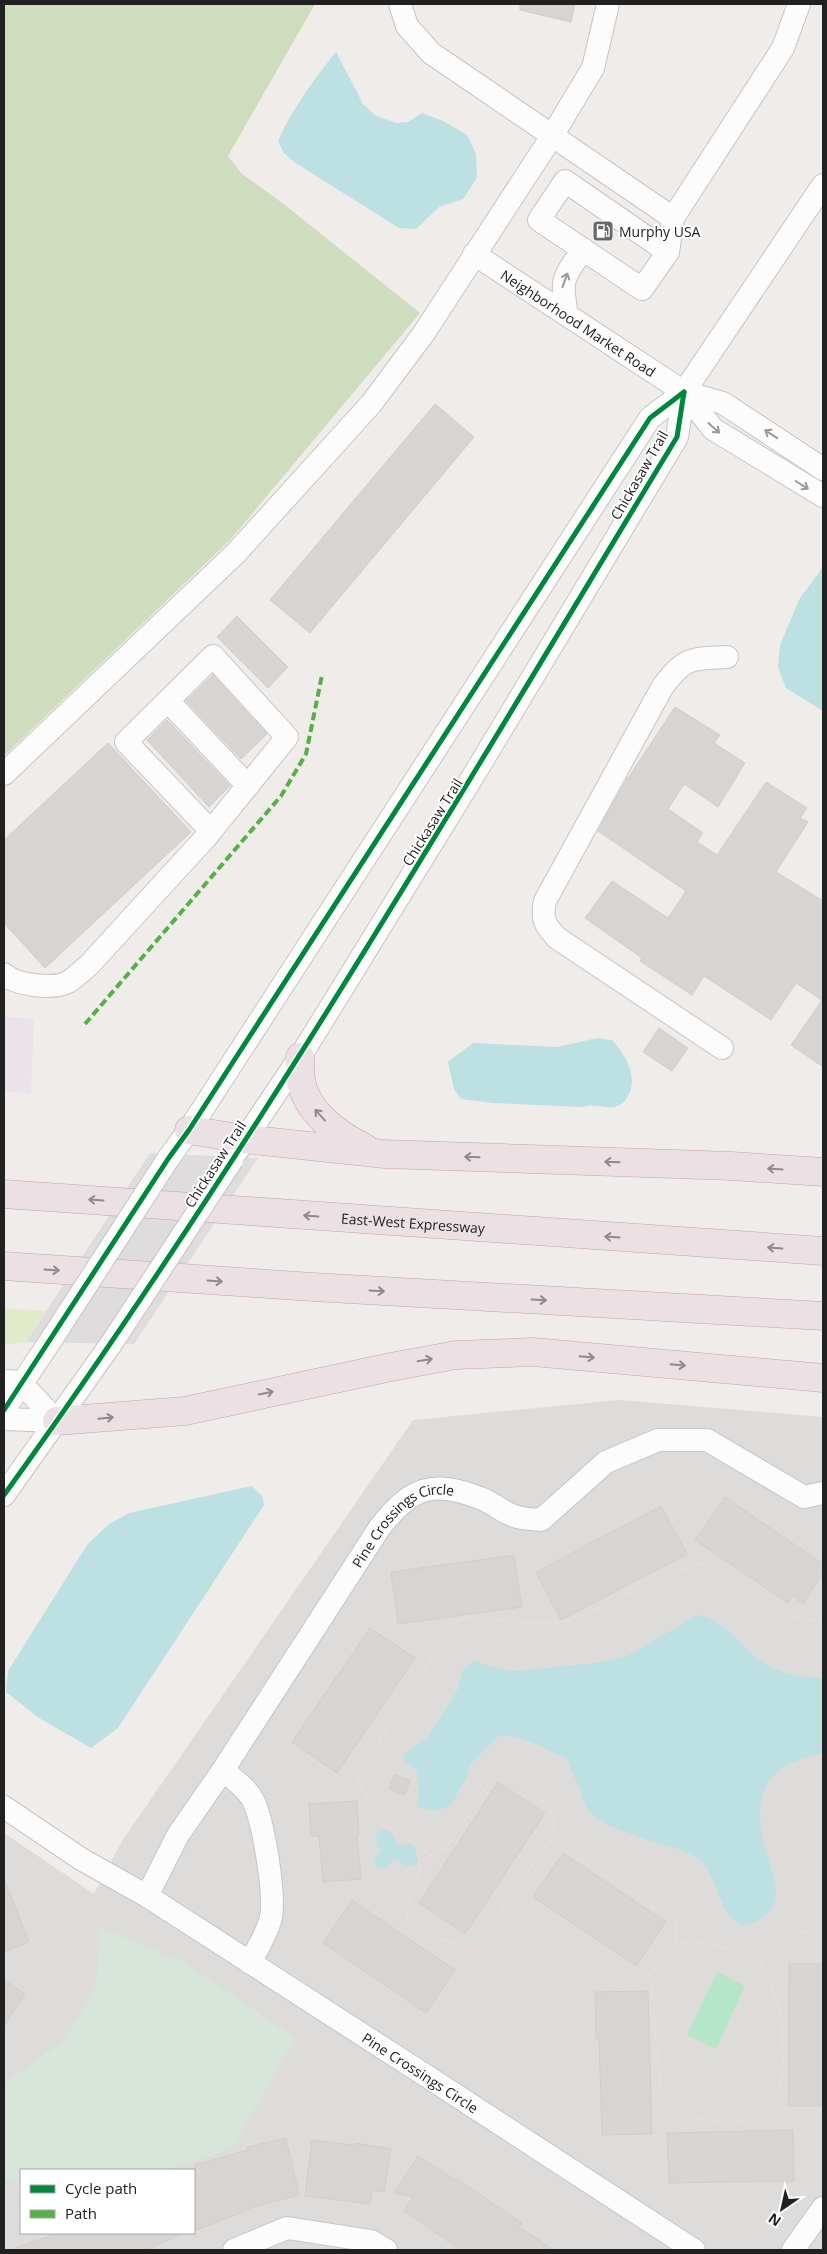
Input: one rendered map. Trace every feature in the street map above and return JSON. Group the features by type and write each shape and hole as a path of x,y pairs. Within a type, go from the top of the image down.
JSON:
{"highway":[{"path":"300,1057 301,1081 309,1102 320,1117 345,1138 373,1152"},
{"path":"189,1130 238,1150 373,1152 732,1166 823,1172"},
{"name":"East-West Expressway","path":"4,1194 823,1251"},
{"path":"4,1266 313,1288 823,1316"},
{"path":"57,1421 185,1410 390,1366 456,1355 533,1352 823,1378"}],"street":[{"path":"400,4 406,26 431,54 673,218"},
{"path":"4,774 236,553 371,404 424,333 552,136 593,68 608,4"},
{"path":"582,156 539,220 642,289 668,252 673,218 783,48 799,4"},
{"path":"564,181 668,252"},
{"name":"Chickasaw Trail","path":"4,1410 12,1382 49,1343 650,418 684,392 823,185"},
{"path":"567,314 562,290 565,277 583,250"},
{"name":"Neighborhood Market Road","path":"474,254 684,392"},
{"path":"684,392 723,403 823,469"},
{"path":"684,392 712,429 823,496"},
{"name":"Chickasaw Trail","path":"4,1495 111,1344 300,1057 677,437 684,392"},
{"path":"4,974 8,978 26,984 47,986 67,982 89,965 212,831 287,737 214,656 126,742 212,831"},
{"path":"722,1048 557,938 548,928 542,915 545,901 663,686 680,665 695,658 727,657"},
{"path":"168,701 248,786"},
{"path":"12,1382 57,1421"},
{"path":"4,1419 57,1421"},
{"name":"Pine Crossings Circle","path":"147,1896 178,1835 223,1770 380,1528 398,1505 419,1491 439,1487 480,1498 514,1517 541,1520 606,1462 658,1440 707,1440 804,1497 823,1493"},
{"path":"223,1770 247,1791 254,1801 268,1856 272,1900 271,1920 250,1963"},
{"name":"Pine Crossings Circle","path":"4,1807 81,1859 147,1896 694,2250"},
{"path":"793,2250 823,2208"},
{"path":"234,2250 287,2228 371,2241 386,2250"}],"path":[{"path":"430,1856 421,1845 397,1833 380,1819 357,1778 453,1624 467,1617 530,1624 568,1620 695,1564 711,1566 762,1604 806,1620 823,1620"},
{"path":"495,1774 507,1775 548,1804 554,1820 550,1840 507,1901 497,1921 476,1952 407,1926 408,1899 423,1862 444,1849 495,1774"},
{"path":"550,1840 674,1920 678,1930 676,1944 650,1975 660,2090 666,2100 701,2120 723,2122 754,2119 771,2108 779,2096 784,2069 780,2013 770,1981 760,1962 742,1954 700,1941 676,1944"},
{"path":"760,1962 788,1931 795,1930 823,1934"}],"shaded area":[{"path":"4,1017 34,1019 31,1093 4,1092"},
{"path":"619,1400 823,1417 823,2250 4,2250 4,1833 94,1894 122,1841 413,1420"},
{"path":"101,1928 183,1962 295,2038 231,2149 171,2169 20,2169 20,2185 4,2180 4,2083 65,2040 96,1985"}],"green space":[{"path":"4,4 315,4 228,156 242,174 281,202 420,313 230,540 4,756"},
{"path":"4,1308 45,1311 26,1342 4,1345"},
{"path":"717,1972 745,1986 716,2049 687,2035"}],"water":[{"path":"336,52 363,104 376,116 396,123 408,122 422,113 443,121 467,135 476,154 477,178 463,199 439,207 416,229 399,228 294,162 284,153 278,141 290,117"},
{"path":"823,567 823,711 786,688 778,667 780,645 800,598"},
{"path":"597,1038 612,1040 622,1052 629,1066 632,1081 631,1089 625,1101 618,1106 590,1105 582,1107 493,1103 461,1099 454,1089 448,1062 473,1043 557,1047"},
{"path":"252,1486 262,1496 264,1505 118,1728 91,1748 39,1718 6,1692 8,1671 87,1545 109,1524 129,1513"},
{"path":"697,1615 718,1623 749,1652 767,1665 795,1675 823,1677 823,1753 796,1761 781,1769 771,1779 764,1791 760,1816 764,1843 774,1878 776,1893 771,1908 760,1920 751,1924 742,1924 734,1920 727,1912 707,1868 695,1857 680,1850 619,1830 596,1818 585,1805 567,1758 526,1740 499,1736 470,1765 467,1777 451,1805 437,1811 417,1807 419,1792 417,1771 405,1761 402,1755 427,1738 458,1689 463,1669 475,1660 485,1665 512,1671 597,1663 629,1655"},
{"path":"386,1830 392,1833 398,1845 410,1844 415,1847 418,1861 414,1865 406,1866 394,1859 385,1869 376,1867 374,1857 382,1851 377,1844 376,1835 380,1831"}],"pier":[{"path":"150,1153 258,1158 134,1344 26,1342"}],"building":[{"path":"520,4 575,4 571,22 520,10"},
{"path":"435,404 474,437 310,633 270,600"},
{"path":"237,616 288,667 268,688 217,637"},
{"path":"213,675 267,734 241,759 186,701"},
{"path":"675,707 720,735 714,743 745,763 718,807 684,784 668,809 703,833 697,842 717,855 766,782 807,808 800,818 808,822 776,872 823,901 823,1067 791,1045 822,1000 796,983 771,1020 704,976 692,995 640,961 642,958 585,918 612,881 668,918 686,891 598,831 624,784"},
{"path":"167,720 230,786 209,807 147,740"},
{"path":"108,743 191,832 45,968 4,923 4,840"},
{"path":"659,1028 688,1048 672,1071 643,1052"},
{"path":"725,1497 823,1564 823,1573 803,1604 793,1596 788,1603 695,1540"},
{"path":"661,1506 687,1554 561,1620 536,1572"},
{"path":"514,1556 522,1607 398,1624 391,1572"},
{"path":"370,1628 415,1658 337,1773 292,1742"},
{"path":"394,1775 410,1780 405,1795 389,1789"},
{"path":"498,1782 545,1813 465,1934 419,1903"},
{"path":"357,1801 359,1834 357,1834 361,1879 323,1882 319,1836 311,1836 309,1804"},
{"path":"563,1853 666,1922 636,1966 533,1897"},
{"path":"4,1879 29,1942 4,1952"},
{"path":"352,1900 455,1970 426,2013 323,1943"},
{"path":"789,1964 823,1964 823,2106 788,2106"},
{"path":"4,1980 25,1994 4,2026"},
{"path":"648,1991 652,2134 602,2135 599,2039 596,2039 595,1992"},
{"path":"793,2130 794,2181 669,2183 667,2133"},
{"path":"286,2138 299,2195 243,2210 243,2212 195,2231 194,2165 248,2150 247,2147"},
{"path":"312,2140 354,2145 355,2143 391,2149 384,2192 372,2190 370,2204 305,2196"},
{"path":"418,2156 457,2179 522,2223 519,2227 554,2250 461,2250 404,2211 413,2197 394,2193"},
{"path":"56,2234 180,2234 148,2250 16,2250 15,2248"}],"marked path":[{"path":"85,1024 281,796 306,754 322,675"}],"cycle path":[{"path":"4,1410 168,1159 189,1130 650,418 684,392"},
{"path":"4,1495 182,1237 267,1106 433,840 677,437 684,392"}],"place":[{"name":"Murphy USA","path":"603,231"}]}
